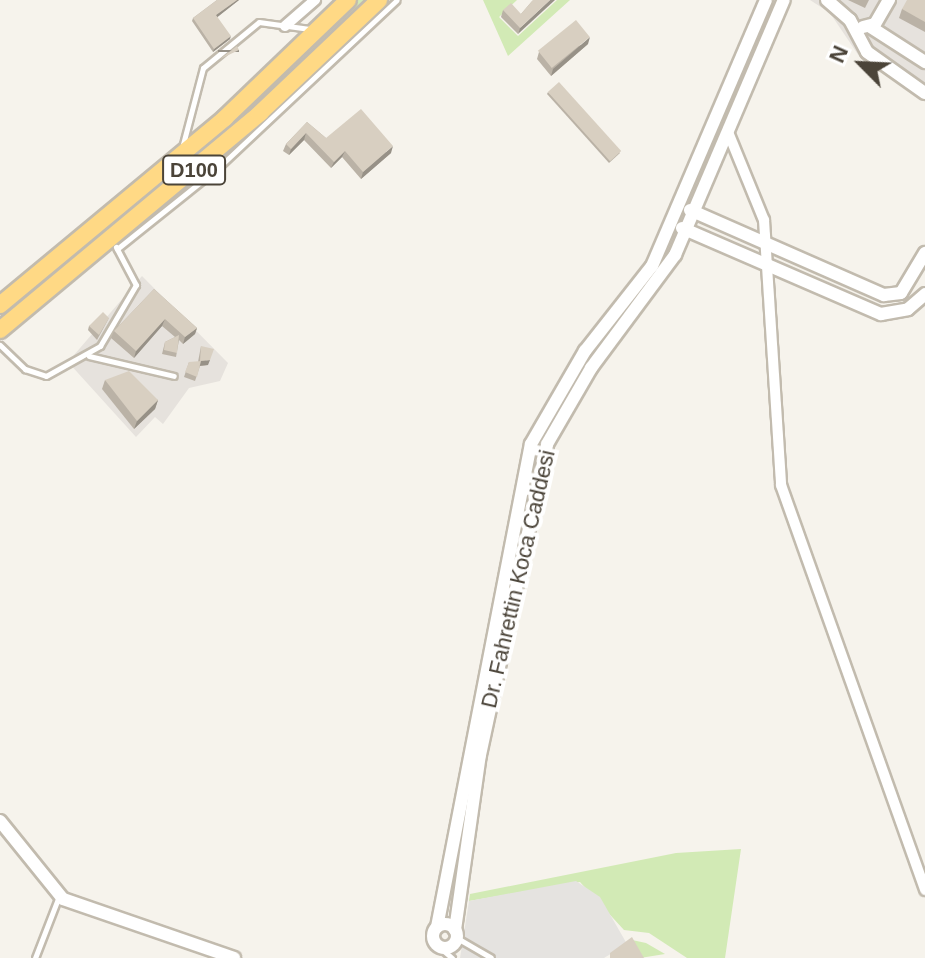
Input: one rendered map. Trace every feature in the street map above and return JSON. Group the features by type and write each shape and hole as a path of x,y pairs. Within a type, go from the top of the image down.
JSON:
{"highway":[{"name":"D100","path":"0,305 180,157 348,0"},
{"name":"D100","path":"0,330 114,244 379,0"}],"street":[{"path":"285,26 315,0"},
{"name":"Dr. Fahrettin Koca Caddesi","path":"435,948 525,462 569,375 652,266 766,0"},
{"name":"Dr. Fahrettin Koca Caddesi","path":"456,934 475,780 547,444 591,368 663,278 784,0"},
{"path":"827,0 853,27 880,64 925,93"},
{"path":"869,26 889,0"},
{"path":"853,27 869,26 925,62"},
{"path":"728,132 761,206 781,485 925,890"},
{"path":"679,205 884,295 901,293 925,253"},
{"path":"672,223 881,314 908,309 925,294"},
{"path":"0,821 59,895 234,958"},
{"path":"435,948 449,947 456,934 437,927"}],"lane":[{"path":"0,345 40,376 89,356 118,326 135,292 114,244 218,168 397,0"},
{"path":"180,157 203,68 259,22 319,30"},
{"path":"89,356 174,376"},
{"path":"35,958 59,895"},
{"path":"456,934 491,958"},
{"path":"435,948 452,958"}],"shaded area":[{"path":"810,0 925,0 925,102 861,59 830,13"},
{"path":"142,276 228,363 220,381 189,388 163,424 155,417 136,437 68,362"},
{"path":"576,881 600,897 627,944 604,958 460,958 469,901"}],"green space":[{"path":"357,0 367,0 261,101 23,303"},
{"path":"483,0 517,0 499,17 518,36 557,0 570,0 508,56"},
{"path":"741,849 725,958 687,958 649,933 624,930 580,882 469,901 470,894 676,853"},
{"path":"632,940 646,943 665,954 640,958"}],"building":[{"path":"217,0 237,0 216,15 231,36 214,49 193,18"},
{"path":"533,0 550,0 520,28 503,10 511,3 521,14"},
{"path":"907,0 925,0 925,22 902,9"},
{"path":"576,20 590,37 552,68 538,51"},
{"path":"237,46 239,50 220,59"},
{"path":"559,82 621,151 610,161 548,92"},
{"path":"361,109 393,146 363,172 345,151 334,162 306,133 291,149 286,144 307,122 326,138"},
{"path":"154,289 197,328 185,337 165,319 136,351 114,331"},
{"path":"103,312 109,318 99,335 89,326"},
{"path":"179,335 177,353 164,350 165,342"},
{"path":"201,346 214,349 210,360 200,361"},
{"path":"201,361 197,377 185,372 189,362"},
{"path":"129,371 158,400 137,421 105,380"},
{"path":"632,937 644,958 610,958 610,953"}]}
